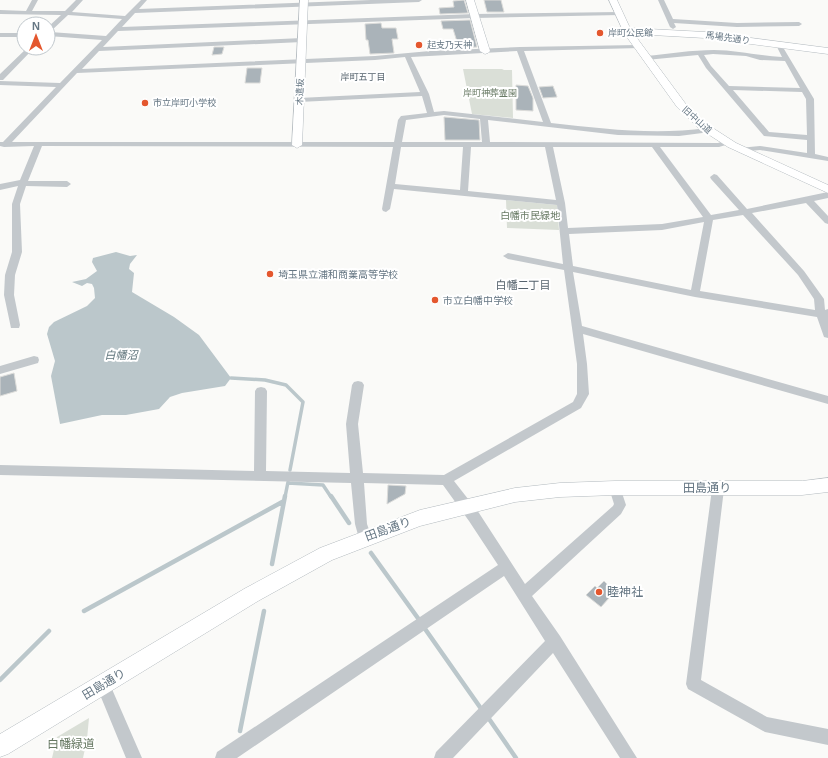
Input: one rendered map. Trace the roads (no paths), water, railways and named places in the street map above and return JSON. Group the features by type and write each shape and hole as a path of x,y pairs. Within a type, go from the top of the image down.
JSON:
{"main road":[{"path":"470,0 486,51"},
{"name":"旧中山道","path":"615,0 618,14 627,31 687,113 707,130 726,142 828,189"},
{"name":"木遣坂","path":"297,145 304,3"},
{"name":"馬場先通り","path":"627,31 704,35 779,46 828,51"},
{"name":"田島通り","path":"0,746 251,595 326,554 364,538 420,518 515,495 560,490 615,488 802,488 828,486"}],"street":[{"path":"28,12 34,0"},
{"path":"56,23 80,0"},
{"path":"2,144 76,71 144,0"},
{"path":"133,11 304,3 419,0"},
{"path":"661,0 676,33"},
{"path":"0,12 66,13 127,18"},
{"path":"116,29 475,16 618,14"},
{"path":"671,21 737,25 799,24"},
{"path":"0,35 16,35"},
{"path":"56,35 107,38"},
{"path":"96,49 302,40"},
{"path":"779,46 788,58 810,99 811,156"},
{"path":"76,71 520,49 638,47"},
{"path":"520,49 548,124"},
{"path":"646,58 700,52 727,52 746,54 760,58 788,58"},
{"path":"700,52 708,67 767,134 770,149"},
{"path":"407,55 425,94 431,114"},
{"path":"0,78 23,56"},
{"path":"0,83 62,85"},
{"path":"726,88 805,90"},
{"path":"299,100 425,94"},
{"path":"386,209 397,144 402,120 404,118 444,113 618,133 679,134 707,130"},
{"path":"484,117 486,145"},
{"path":"767,134 811,138"},
{"path":"2,144 719,145 726,142"},
{"path":"15,325 5,276 17,252 16,204 23,182 39,144"},
{"path":"464,193 467,145"},
{"path":"0,470 446,480 577,405 583,394 582,364 568,268 561,203 549,145"},
{"path":"654,145 709,218 695,294"},
{"path":"742,150 760,148 770,149 828,159"},
{"path":"714,177 801,272 819,299 828,334"},
{"path":"0,187 23,182 67,184"},
{"path":"390,186 561,203"},
{"path":"564,231 662,227 828,195"},
{"path":"808,200 828,221"},
{"path":"508,256 695,294 824,314"},
{"path":"576,328 828,400"},
{"path":"0,370 34,360"},
{"path":"358,385 352,424 361,524 364,538"},
{"path":"260,476 262,391"},
{"path":"446,480 466,506 523,595 555,641 629,758"},
{"path":"523,595 617,510 620,505 615,488"},
{"path":"718,489 693,684 765,724 828,737"},
{"path":"223,758 506,567"},
{"path":"442,758 555,641"},
{"path":"103,685 134,758"}],"water":[{"name":"白幡沼","path":"116,252 130,256 137,255 130,264 129,269 134,273 132,292 174,317 199,335 231,378 225,386 182,393 170,397 159,409 126,415 102,415 60,424 51,376 55,361 47,334 49,327 54,322 87,306 95,298 92,284 87,283 82,286 72,282 86,279 97,271 92,262 93,258"}],"waterway":[{"path":"231,378 265,380 286,385 303,402 290,470"},
{"path":"285,497 288,482"},
{"path":"288,483 323,485 331,497"},
{"path":"272,564 285,496"},
{"path":"331,496 349,523"},
{"path":"84,611 284,501"},
{"path":"371,553 420,621"},
{"path":"240,731 264,611"},
{"path":"423,626 482,710"},
{"path":"0,680 49,631"},
{"path":"487,716 516,758"}],"place":[{"name":"岸町公民館","path":"600,33"},
{"name":"起支乃天神","path":"419,45"},
{"name":"市立岸町小学校","path":"145,103"},
{"name":"埼玉県立浦和商業高等学校","path":"270,274"},
{"name":"市立白幡中学校","path":"435,300"},
{"name":"睦神社","path":"599,592"}],"district":[{"name":"岸町五丁目","path":"363,77"},
{"name":"白幡二丁目","path":"523,285"}],"park label":[{"name":"岸町神葬霊園","path":"490,93"},
{"name":"白幡市民緑地","path":"530,215"},
{"name":"白幡緑道","path":"71,744"}]}
